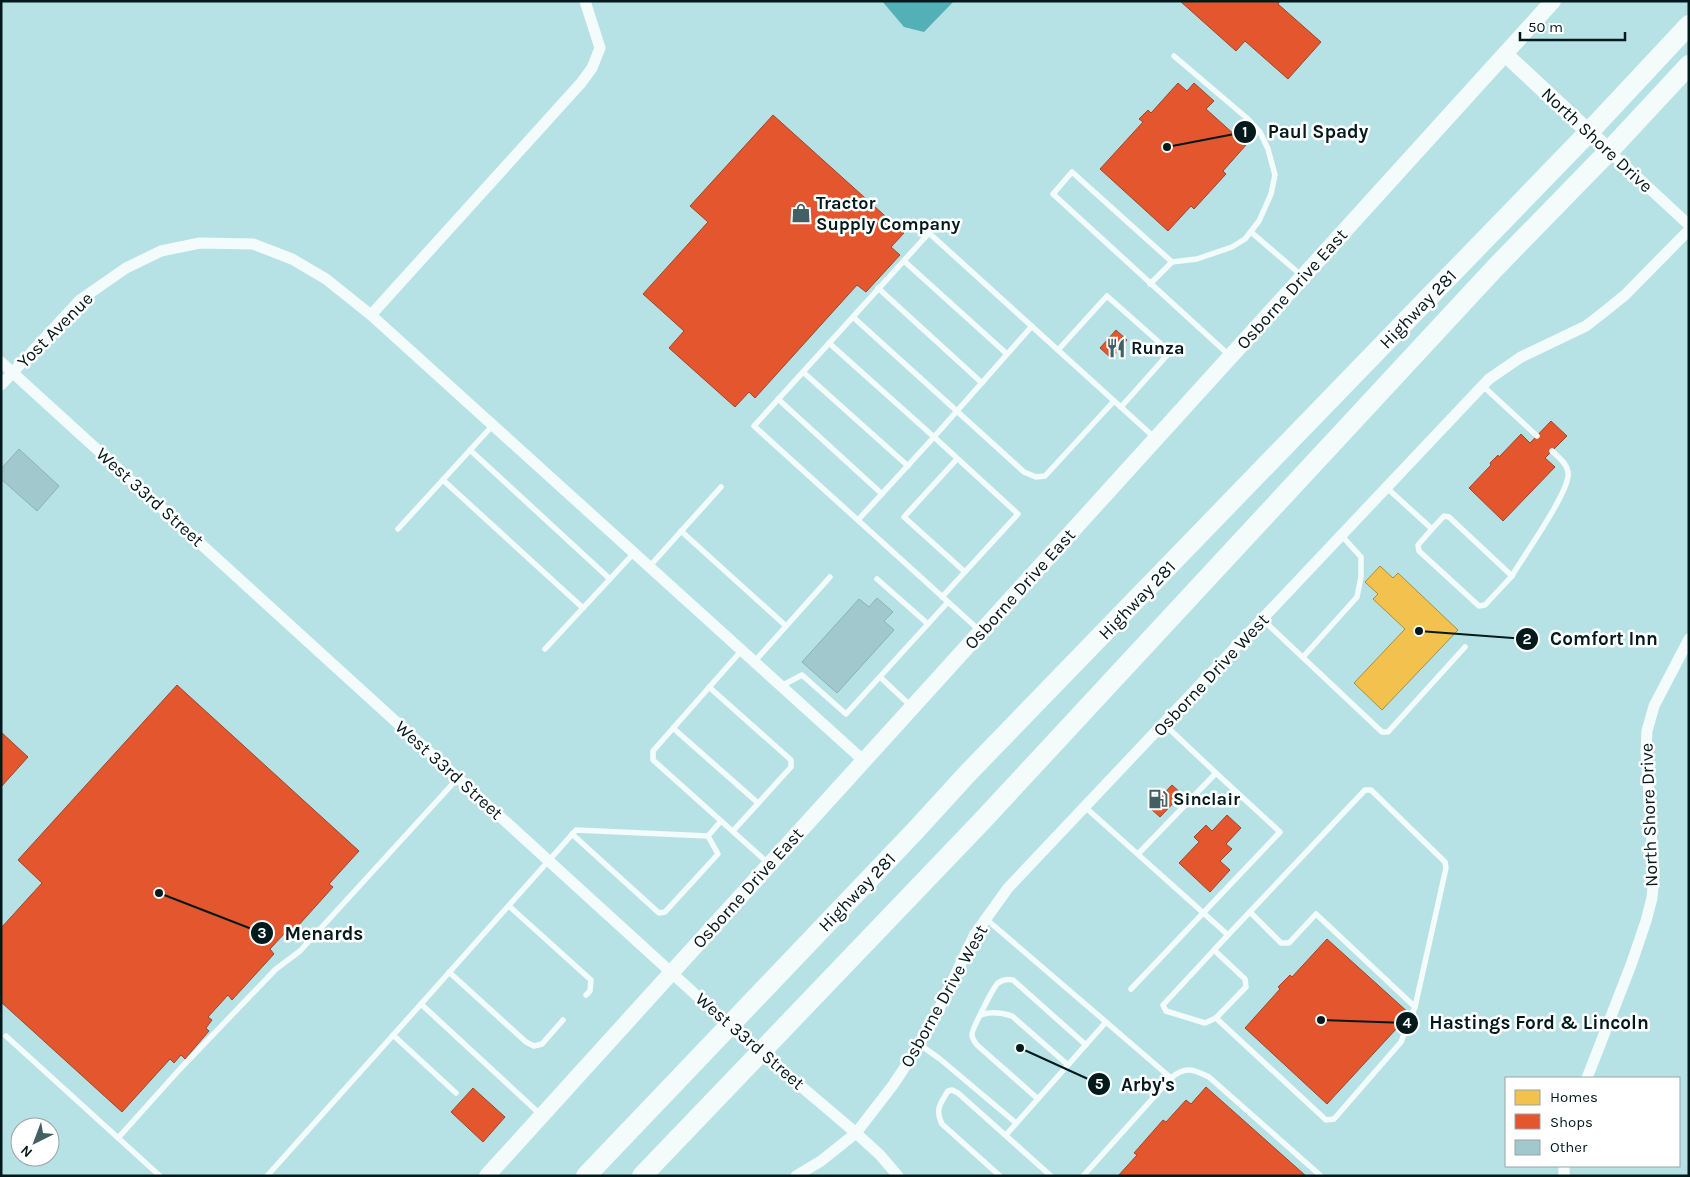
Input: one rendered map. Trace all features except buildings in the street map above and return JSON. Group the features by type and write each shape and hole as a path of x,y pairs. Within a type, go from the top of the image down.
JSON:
{"highway":[{"name":"Highway 281","path":"586,1176 968,773 1589,132 1689,25"},
{"name":"Highway 281","path":"642,1176 982,821 1495,268 1609,151 1689,65"}],"street":[{"path":"371,315 581,83 592,68 600,48 585,1"},
{"name":"Osborne Drive East","path":"487,1176 1553,1"},
{"name":"North Shore Drive","path":"1505,54 1689,225"},
{"name":"Osborne Drive West","path":"796,1176 821,1161 856,1133 893,1085 939,1009 975,934 1008,888 1483,386 1506,366 1521,357 1586,326 1625,294 1689,230"},
{"name":"Yost Avenue","path":"1,385 80,300 126,268 161,251 200,243 252,244 292,259 326,279 371,315 864,761"},
{"name":"West 33rd Street","path":"1,362 730,1026 856,1133 880,1155 898,1176"},
{"name":"North Shore Drive","path":"1587,1077 1631,965 1652,898 1654,874 1646,751 1647,731 1654,706 1689,640"}],"lane":[{"path":"1150,284 1172,262 1197,259 1232,247 1245,239 1258,221 1271,194 1275,176 1268,149 1260,132 1248,119 1174,56"},
{"path":"1172,262 1072,172 1053,194 1230,357"},
{"path":"981,632 754,426 829,342 929,232 1156,438"},
{"path":"1251,232 1303,277"},
{"path":"904,261 1007,354"},
{"path":"878,288 982,382"},
{"path":"1058,350 1107,296 1170,352 1121,407"},
{"path":"853,317 1024,472 1036,477 1045,476 1114,400"},
{"path":"858,520 1032,326"},
{"path":"829,342 1018,514 942,597"},
{"path":"803,372 908,466"},
{"path":"1483,386 1537,436"},
{"path":"778,399 882,494"},
{"path":"398,529 493,425"},
{"path":"470,450 610,579"},
{"path":"1512,576 1449,516 1444,516 1418,545 1419,551 1479,606 1486,605 1512,576 1546,522 1568,480 1568,471 1564,463 1552,450"},
{"path":"957,459 904,517 964,572"},
{"path":"443,480 583,608"},
{"path":"649,566 721,487"},
{"path":"1386,488 1432,529"},
{"path":"681,531 786,626"},
{"path":"1303,657 1357,597 1361,577 1361,558 1342,536"},
{"path":"545,649 634,552"},
{"path":"754,662 830,577"},
{"path":"877,579 928,624"},
{"path":"781,686 802,675 846,714 948,602"},
{"path":"1263,620 1382,732 1388,732 1465,647"},
{"path":"742,650 652,751 653,760 770,864"},
{"path":"880,677 912,707"},
{"path":"709,687 791,760 791,767 733,831"},
{"path":"1130,990 1280,832 1164,724"},
{"path":"673,728 758,803"},
{"path":"1138,854 1216,773"},
{"path":"118,1138 173,1076 276,969 300,951 458,778"},
{"path":"1214,950 1245,980 1246,987 1216,1018 1205,1022 1166,1011 1164,1005 1214,950 1228,935 1365,790 1371,790 1445,862 1446,868 1415,1007 1401,1042 1334,1119 1326,1120 1216,1018"},
{"path":"1085,807 1228,935"},
{"path":"708,836 721,821"},
{"path":"267,1176 576,830 708,836"},
{"path":"572,834 659,913 665,912 718,854 708,836"},
{"path":"509,906 591,980 590,991 586,995"},
{"path":"1250,912 1281,943 1290,943 1316,914 1415,1007"},
{"path":"986,919 1171,1078"},
{"path":"450,972 526,1042 534,1046 542,1044 563,1020"},
{"path":"1038,1099 975,1042 972,1036 972,1029 993,987 999,982 1008,979 1013,980 1086,1045"},
{"path":"421,1004 541,1116"},
{"path":"981,1014 987,1012 1004,1013 1012,1016 1068,1065"},
{"path":"1006,1135 1106,1022"},
{"path":"393,1035 456,1093"},
{"path":"6,1036 160,1176"},
{"path":"919,1044 940,1058 1016,1123"},
{"path":"1083,1176 1171,1078 1177,1072 1187,1069 1197,1071 1209,1077 1321,1176"},
{"path":"1000,1176 942,1124 938,1116 939,1106 948,1091 952,1090 958,1093 1051,1176"}],"water":[{"path":"882,1 954,1 924,32 904,27"}],"place":[{"name":"Paul Spady","path":"1167,147"},
{"name":"Tractor Supply Company","path":"801,213"},
{"name":"Runza","path":"1116,348"},
{"name":"Comfort Inn","path":"1419,631"},
{"name":"Sinclair","path":"1158,799"},
{"name":"Menards","path":"159,893"},
{"name":"Hastings Ford & Lincoln","path":"1321,1020"},
{"name":"Arby's","path":"1020,1048"}]}
